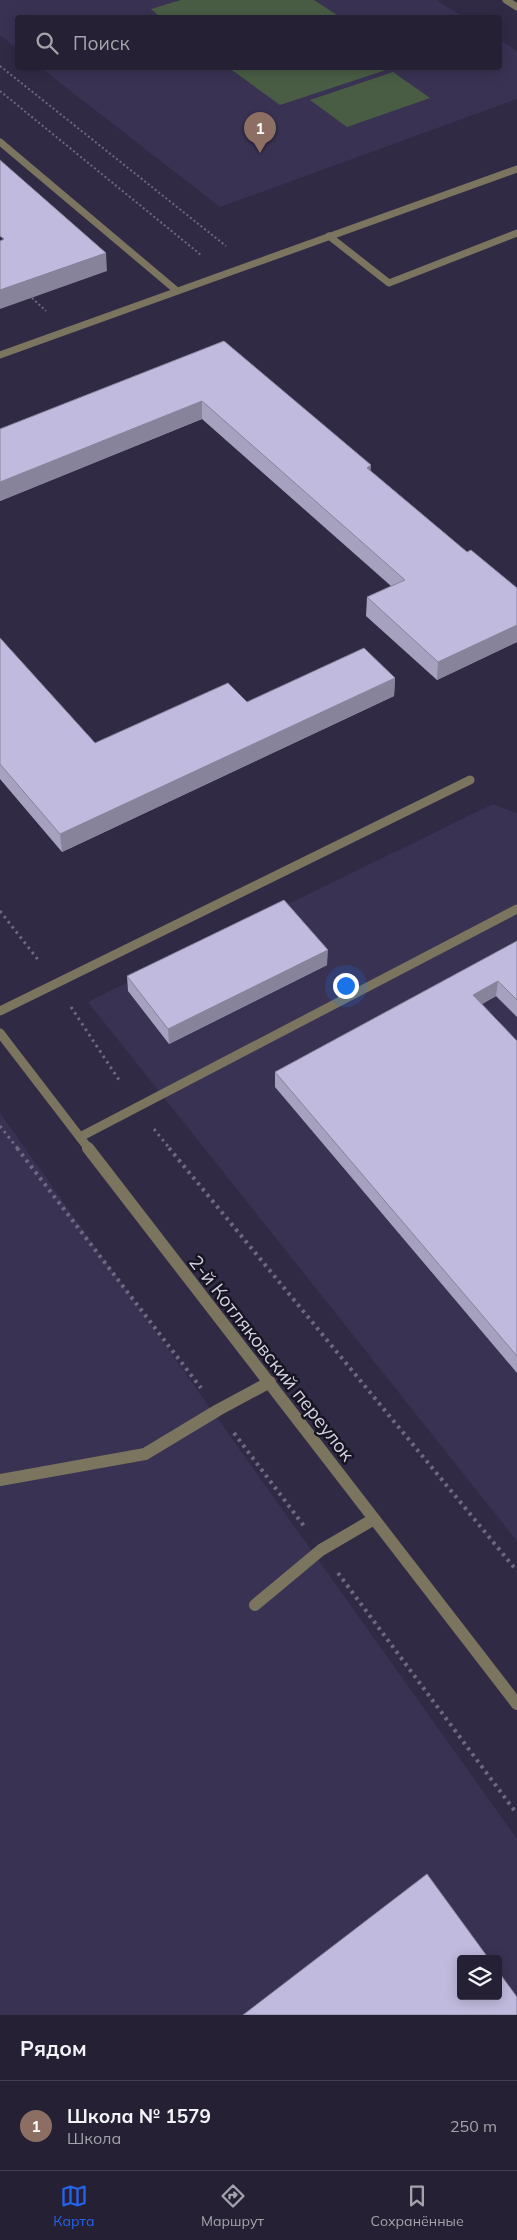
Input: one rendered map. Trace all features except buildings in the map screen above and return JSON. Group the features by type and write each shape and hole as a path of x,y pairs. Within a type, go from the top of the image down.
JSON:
{"street":[{"path":"506,0 517,7"},
{"path":"0,142 177,291"},
{"path":"0,355 517,169"},
{"path":"329,236 388,283 517,233"},
{"path":"0,1011 470,780"},
{"path":"80,1137 136,1106 517,909"},
{"name":"2-й Котляковский переулок","path":"0,1033 517,1704"},
{"path":"0,1480 145,1454 218,1410 270,1382"},
{"path":"255,1604 321,1550 374,1519"}],"path":[{"path":"0,66 227,247"},
{"path":"0,91 225,274"},
{"path":"32,298 46,311"},
{"path":"0,911 56,983 136,1106 517,1571"},
{"path":"0,1126 218,1410 517,1814"}],"shaded area":[{"path":"0,0 436,0 461,15 15,15 15,47 0,35"},
{"path":"502,41 517,51 517,99 220,207 44,70 502,70"},
{"path":"493,804 517,813 517,1541 88,1002"},
{"path":"0,1113 517,1839 517,2015 0,2015"}],"green space":[{"path":"181,0 314,0 337,15 158,15 151,9"},
{"path":"232,70 386,70 280,105"},
{"path":"393,72 430,98 347,127 310,100"}],"place":[{"name":"Школа № 1579","path":"260,153"}]}
